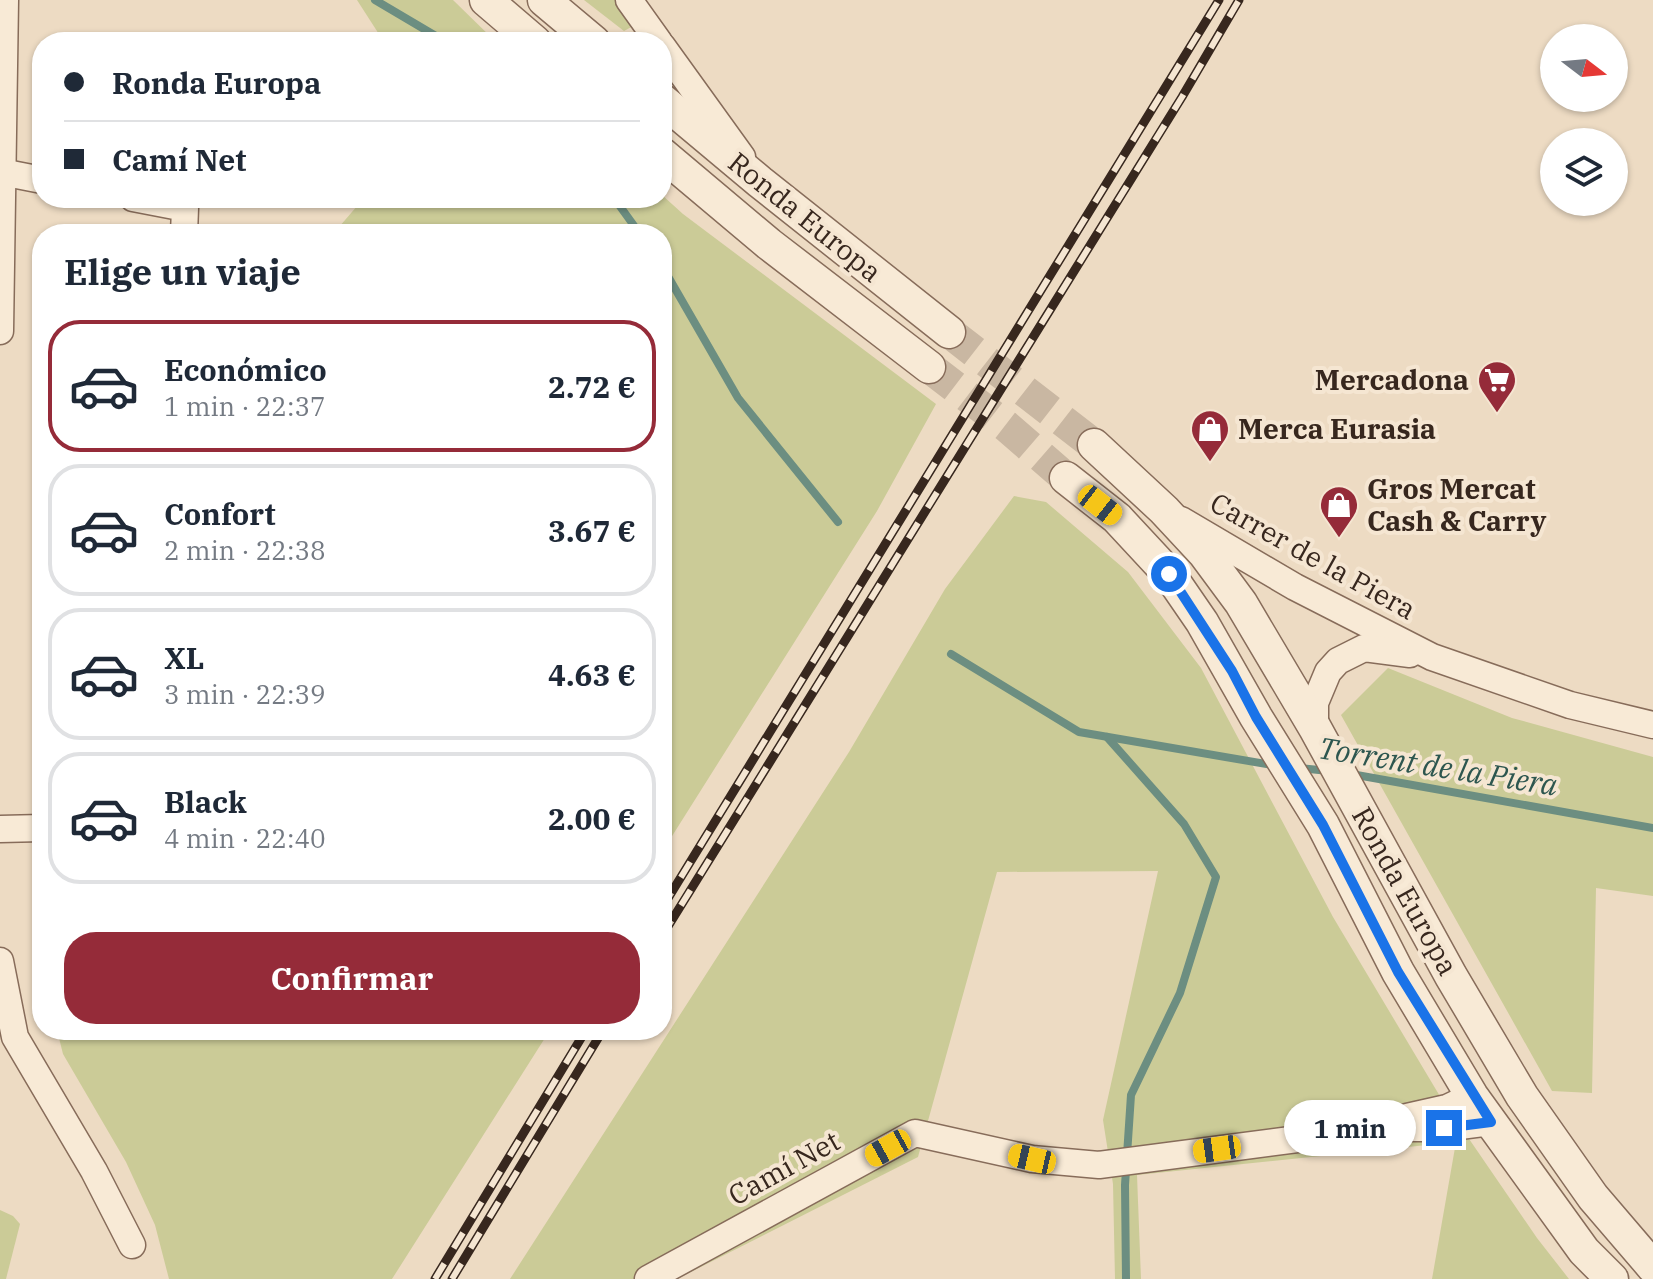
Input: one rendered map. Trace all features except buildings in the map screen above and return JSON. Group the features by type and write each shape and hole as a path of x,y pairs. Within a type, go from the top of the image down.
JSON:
{"street":[{"path":"0,331 5,0"},
{"path":"486,0 523,32"},
{"path":"544,0 582,32"},
{"path":"629,0 652,32"},
{"path":"672,61 760,182"},
{"name":"Ronda Europa","path":"672,108 949,332"},
{"name":"Ronda Europa","path":"672,162 769,244 929,367"},
{"path":"1,172 32,178"},
{"path":"155,208 184,221"},
{"name":"Ronda Europa","path":"1094,445 1164,510 1204,553 1241,603 1522,1096 1593,1197 1653,1267"},
{"name":"Ronda Europa","path":"1066,478 1117,518 1169,574 1232,671 1256,717 1323,825 1398,972 1482,1109 1584,1251 1612,1279"},
{"name":"Carrer de la Piera","path":"1164,510 1295,587 1432,657 1570,705 1653,725"},
{"name":"Carrer de la Piera","path":"1316,732 1315,703 1328,672 1338,661 1364,648 1432,657"},
{"path":"0,829 32,828"},
{"path":"0,961 15,1037 94,1171 132,1245"},
{"name":"Camí Net","path":"648,1279 915,1133 1032,1159 1099,1165 1382,1128 1398,1119 1447,1108 1482,1109"}],"green space":[{"path":"357,0 453,0 486,32 378,32"},
{"path":"584,0 617,0 635,25 624,31"},
{"path":"672,204 936,404 877,511 672,836 672,224 342,224 355,208 672,208"},
{"path":"1014,496 1046,502 1128,572 1201,668 1333,917 1441,1098 1537,1238 1569,1279 1432,1279 1456,1142 1137,1175 1141,1279 1115,1279 1113,1184 1103,1120 1158,871 997,872 918,1157 677,1279 510,1279 664,1040 672,1040 672,1027 849,752 945,589"},
{"path":"1388,668 1512,718 1653,757 1653,896 1596,888 1592,1093 1552,1091 1341,715"},
{"path":"60,1040 544,1040 392,1279 169,1279 155,1225 126,1162 63,1054"},
{"path":"0,1210 13,1216 20,1224 6,1279 0,1279"}],"waterway":[{"name":"Torrent de la Piera","path":"375,0 429,32"},
{"name":"Torrent de la Piera","path":"621,208 633,224"},
{"name":"Torrent de la Piera","path":"672,283 738,398 838,522"},
{"name":"Torrent de la Piera","path":"951,654 1079,732 1278,766"},
{"path":"1107,737 1184,824 1216,877 1180,993 1131,1095 1125,1185 1126,1279"},
{"name":"Torrent de la Piera","path":"1299,768 1329,771"},
{"name":"Torrent de la Piera","path":"1351,774 1653,828"}],"tunnel":[{"path":"949,332 1094,445"},
{"path":"929,367 1006,426 1066,478"}],"railway":[{"path":"672,892 1219,0"},
{"path":"672,920 1239,0"},
{"path":"435,1279 580,1040"},
{"path":"452,1279 597,1040"}],"place":[{"name":"Mercadona","path":"1497,414"},
{"name":"Merca Eurasia","path":"1210,463"},
{"name":"Gros Mercat Cash & Carry","path":"1339,539"}],"route":[{"path":"1169,574 1202,622 1323,825 1398,972 1472,1096 1491,1122 1444,1128"}]}
